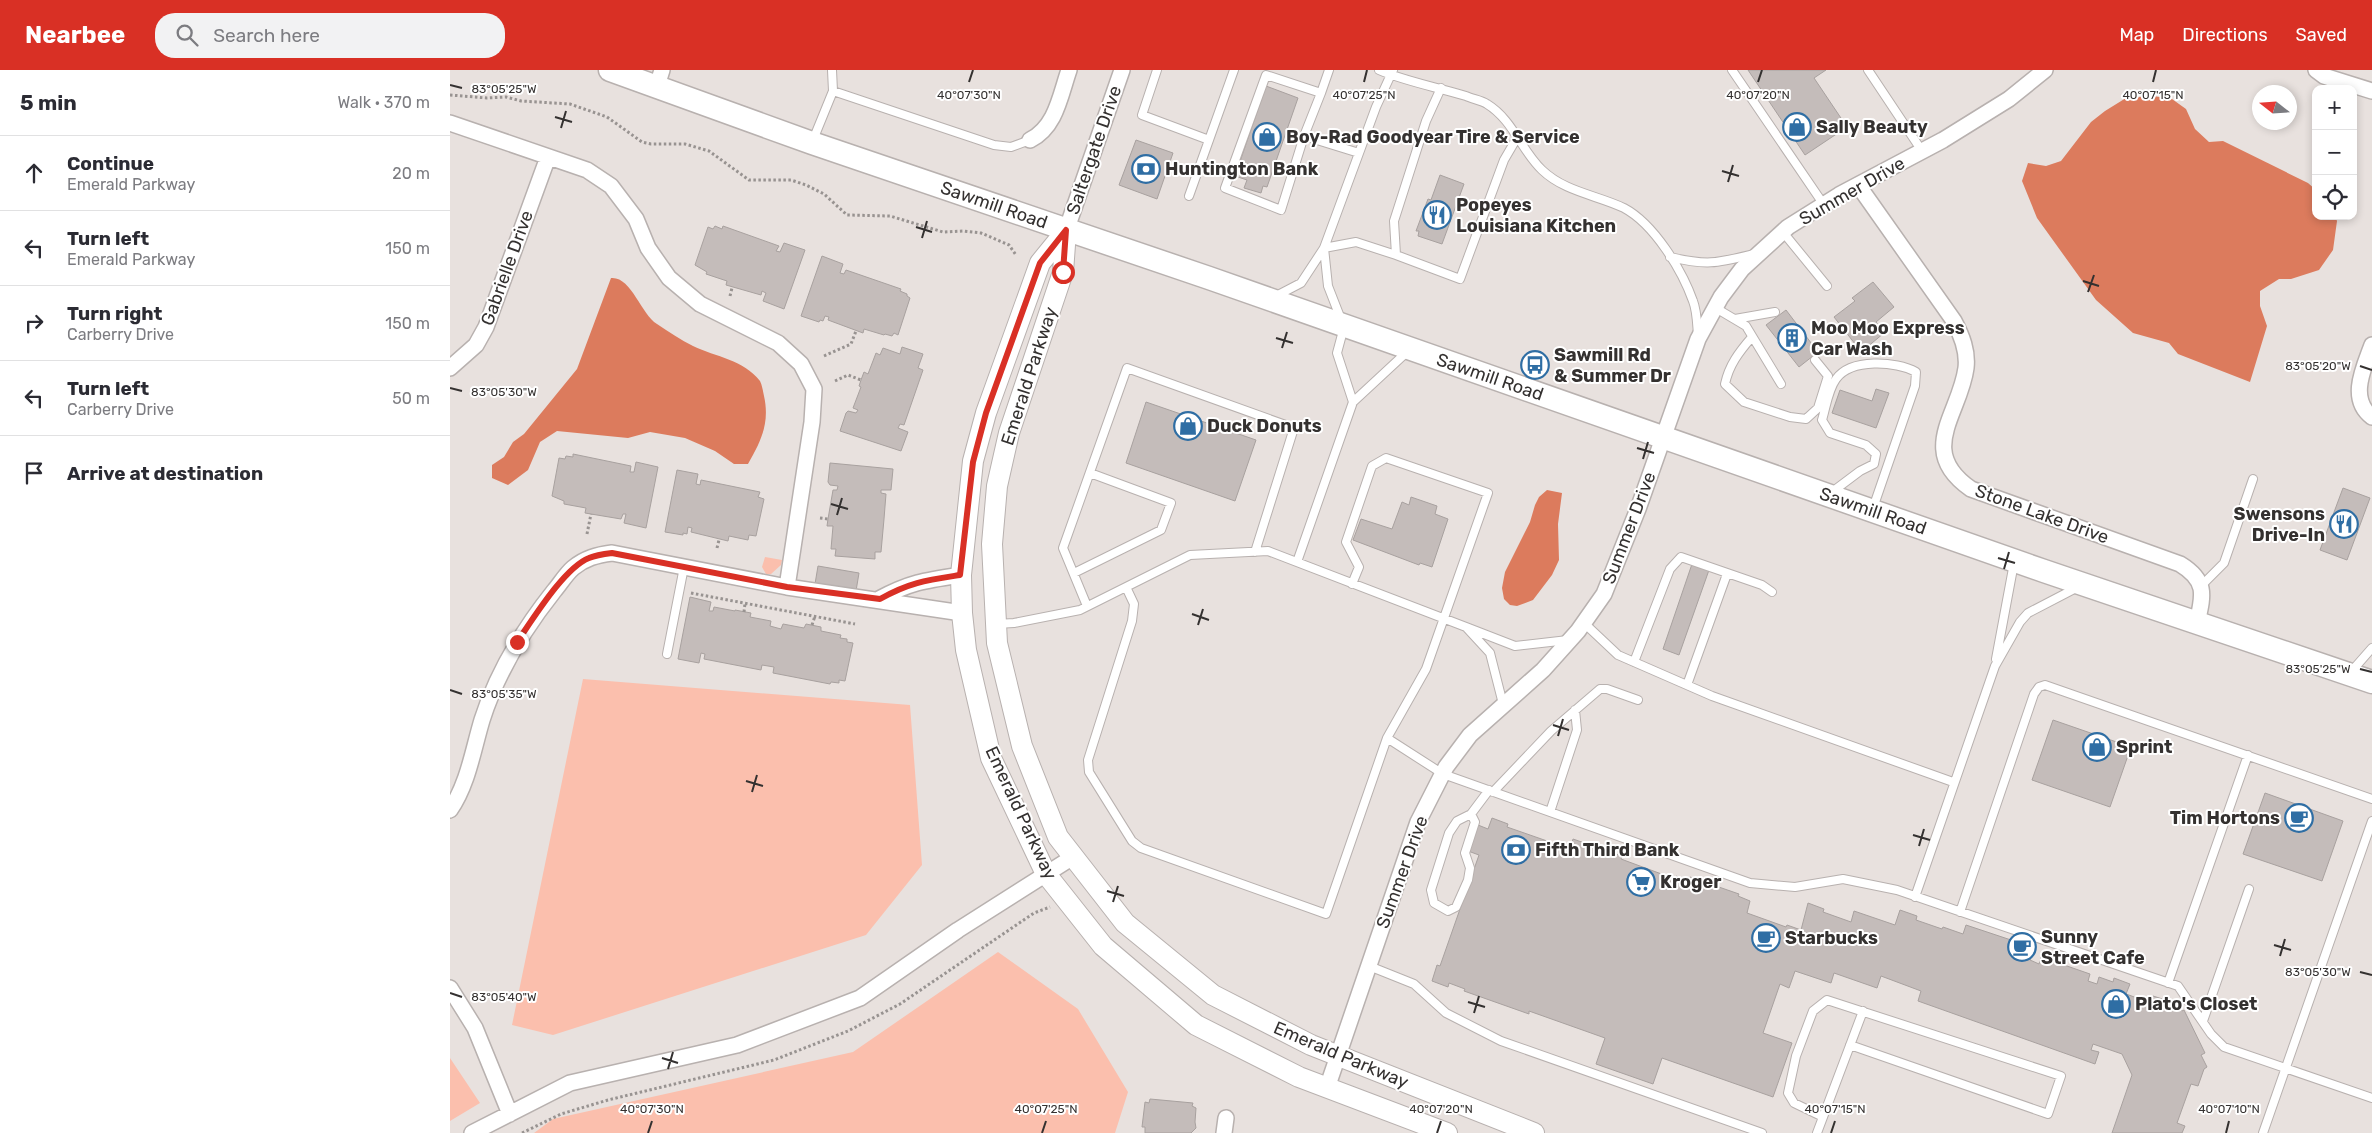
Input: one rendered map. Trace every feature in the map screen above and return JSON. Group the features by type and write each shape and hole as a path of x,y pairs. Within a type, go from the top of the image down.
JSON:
{"main road":[{"name":"Sawmill Road","path":"610,70 660,78 812,143 2197,624 2372,682"},
{"name":"Emerald Parkway","path":"1066,230 1040,263 986,413 973,462 960,575 962,613 966,650 991,758 1046,874 1103,946 1196,1025 1300,1077 1447,1133"},
{"name":"Emerald Parkway","path":"1066,230 1063,272 1009,433 997,486 992,544 997,643 1022,746 1058,837 1125,923 1213,995 1311,1045 1534,1133"}],"street":[{"path":"1030,140 1041,134 1050,125 1069,70"},
{"name":"Saltergate Drive","path":"1066,230 1122,70"},
{"name":"Summer Drive","path":"1327,1088 1418,822 1443,774 1470,735 1543,670 1584,623 1604,594 1663,439 1698,339 1714,307 1742,269 1782,231 1858,185 1922,151 2009,99 2045,70"},
{"path":"2316,70 2324,76 2372,91"},
{"path":"450,123 587,170 611,186 636,220 648,248 669,278 700,304 778,343 801,364 814,389 812,422 787,587"},
{"name":"Gabrielle Drive","path":"450,368 480,341 548,157"},
{"name":"Stone Lake Drive","path":"1858,185 1954,321 1961,335 1966,351 1966,367 1963,384 1943,439 1950,466 1960,481 1971,489 2180,564 2190,570 2201,586"},
{"path":"2372,345 2358,393 2364,408 2372,417"},
{"path":"450,810 460,796 482,719 495,685 508,659 540,608 572,568 587,558 612,553 787,587 880,599 895,604 962,613"},
{"path":"880,599 893,591 928,579 960,575"},
{"path":"2197,624 2202,599 2201,586"},
{"path":"472,1133 570,1083 737,1045 860,998 958,930 1073,857"},
{"path":"450,988 475,1028 510,1114"}],"lane":[{"path":"812,143 834,91 832,70"},
{"path":"1157,70 1142,114 1209,140"},
{"path":"1189,196 1234,70"},
{"path":"1321,93 1266,75 1225,188 1282,210 1304,136 1321,93 1329,70"},
{"path":"1379,70 1392,72 1486,104 1506,121 1518,136 1525,150 1543,171 1563,185 1625,208 1640,220 1659,239 1694,302 1698,339"},
{"path":"1732,70 1824,205"},
{"path":"1868,70 1922,151"},
{"path":"1267,300 1301,283 1324,248 1359,153 1392,72"},
{"path":"1396,255 1394,221 1426,121 1441,88"},
{"path":"834,91 994,145 1011,147 1030,140"},
{"path":"1304,136 1359,153"},
{"path":"1324,248 1356,242 1396,255 1460,280 1504,160 1518,136"},
{"path":"1782,231 1827,286"},
{"path":"1324,248 1328,286 1344,327 1337,353 1353,402"},
{"path":"1670,257 1699,264 1719,263 1758,253"},
{"path":"1714,307 1746,326 1781,384"},
{"path":"1735,319 1775,312"},
{"path":"1752,337 1731,365 1725,384 1744,402 1790,416 1806,418 1818,408 1828,376 1815,360"},
{"path":"1297,562 1353,402 1410,350"},
{"path":"1828,495 1860,471 1874,464 1876,454 1866,446 1830,432 1822,420 1836,379 1844,370 1858,366 1882,362 1906,366 1916,372 1915,386 1872,510"},
{"path":"1087,606 1063,548 1127,368 1294,428 1255,552"},
{"path":"1126,587 1134,604 1132,621 1088,760 1089,772 1132,840 1140,848 1326,914 1387,738 1426,670 1488,493 1386,458 1372,466 1346,542 1359,567 1352,584"},
{"path":"1074,573 1161,530 1171,503 1090,473"},
{"path":"2201,586 2224,563 2253,479"},
{"path":"996,624 1024,622 1080,610 1190,555 1268,551 1515,646 1570,640"},
{"path":"1634,662 1670,570 1681,557 1762,585 1772,592"},
{"path":"1915,897 1953,782 1995,666 2015,561"},
{"path":"667,654 684,567"},
{"path":"1687,685 1728,574"},
{"path":"1995,666 2020,622 2028,613 2083,584"},
{"path":"1584,623 1618,655 1712,696 1953,782"},
{"path":"1466,627 1490,653 1503,704"},
{"path":"2349,674 2372,648"},
{"path":"1960,912 2034,694 2039,687 2045,685 2372,799"},
{"path":"1471,814 1475,822 1465,853 1470,868 1468,880 1456,907 1448,911 1434,903 1431,890 1450,833 1457,821 1471,814 1491,791 1551,731 1600,689 1608,689 1638,700"},
{"path":"1550,812 1577,730 1575,710"},
{"path":"1387,738 1443,774 1750,883 1795,887 1843,879 1896,890 2178,986 2211,1034 2224,1047 2372,1098"},
{"path":"2168,983 2248,755"},
{"path":"2263,1133 2372,821"},
{"path":"2203,1021 2249,889"},
{"path":"1369,966 1414,984 1446,1013 1501,1041 1762,1133"},
{"path":"1824,1117 1794,1103 1788,1093 1796,1056 1813,1011 1827,1000 2061,1076 2048,1114 1850,1045"},
{"path":"1817,1133 1863,1011"}],"path":[{"path":"450,95 487,98 506,97 521,101 570,104 607,117 642,142 651,144 685,144 709,151 749,180 791,180 806,185 824,194 847,214 890,216 943,232 963,231 981,233 1009,245 1016,255"},
{"path":"730,296 732,288"},
{"path":"824,356 851,344 856,330"},
{"path":"835,381 848,375 861,380"},
{"path":"587,534 591,514"},
{"path":"820,518 828,519"},
{"path":"717,548 719,540"},
{"path":"691,593 855,624"},
{"path":"744,612 745,603"},
{"path":"812,625 815,616"}],"shaded area":[{"path":"2153,96 2172,99 2186,109 2195,129 2209,142 2223,141 2308,183 2312,186 2312,220 2337,220 2333,250 2319,270 2291,279 2279,279 2260,291 2260,306 2267,326 2250,382 2178,354 2169,343 2133,333 2096,300 2037,218 2022,181 2028,163 2046,166 2061,161 2091,122 2126,98"},
{"path":"611,278 618,279 630,289 651,319 657,324 693,346 746,368 760,381 766,406 765,423 757,447 748,464 734,464 715,451 685,438 650,432 628,438 557,431 540,442 528,470 508,485 492,478 492,465 504,457 513,442 524,434 577,369"},
{"path":"1547,490 1562,493 1558,524 1559,560 1552,575 1533,600 1517,606 1510,605 1504,599 1502,588 1505,572 1530,522 1539,497"},
{"path":"765,557 782,560 781,565 771,574 766,574 762,567"},
{"path":"583,679 910,705 922,865 866,935 553,1035 512,1025"},
{"path":"998,952 1078,1009 1128,1092 1115,1133 534,1133 553,1119 853,1052"},
{"path":"450,1058 480,1103 450,1121"}],"building":[{"path":"1748,70 1826,70 1814,78 1847,127 1805,155"},
{"name":"Boy-Rad Goodyear Tire & Service","path":"1266,86 1298,98 1267,187 1263,186 1261,193 1244,188 1247,180 1235,176"},
{"name":"Huntington Bank","path":"1136,140 1173,153 1157,199 1119,185"},
{"name":"Popeyes Louisiana Kitchen","path":"1440,175 1464,184 1442,244 1418,236 1419,231 1416,231 1428,199 1431,200"},
{"path":"715,226 722,229 723,226 779,246 776,251 780,252 784,243 805,250 784,309 763,301 766,293 762,291 761,295 726,285 727,281 706,274 707,272 695,265 708,227 713,229"},
{"path":"822,256 843,264 840,273 844,274 846,270 901,289 900,291 907,294 910,298 898,335 894,333 892,336 884,335 864,329 863,333 828,320 829,317 825,316 823,321 820,320 819,322 801,316"},
{"path":"1873,282 1894,307 1876,322 1884,333 1866,348 1863,345 1859,349 1834,317 1855,301 1852,298"},
{"name":"Moo Moo Express Car Wash","path":"1786,310 1818,352 1799,367 1766,325"},
{"path":"902,347 923,354 918,368 923,370 904,425 900,424 898,428 908,432 901,451 840,431 846,413 848,411 856,413 858,410 853,408 861,387 859,386 864,372 868,374 876,353 880,355 883,348 900,354"},
{"path":"1876,389 1889,393 1876,428 1832,413 1840,390 1872,401"},
{"path":"1146,402 1256,440 1235,501 1126,463"},
{"path":"573,454 631,466 630,472 634,472 636,462 658,467 646,528 624,523 626,514 623,514 621,519 585,513 586,508 564,504 564,501 552,496 559,458 573,457"},
{"path":"830,463 893,469 891,490 881,490 881,493 886,494 884,519 881,552 875,552 875,559 835,556 836,549 831,549 833,526 827,526 833,490 837,490 838,486 830,485 828,482"},
{"path":"677,470 698,474 696,484 700,485 701,480 760,492 758,497 764,499 756,536 749,535 748,540 729,536 728,541 691,532 692,528 688,527 687,534 683,533 683,535 665,532"},
{"path":"2343,488 2370,498 2347,560 2320,550"},
{"path":"1411,497 1437,506 1435,514 1448,519 1432,567 1420,563 1419,565 1353,540 1361,519 1392,529 1402,502 1409,505"},
{"path":"1692,564 1709,570 1679,655 1663,649"},
{"path":"818,566 859,573 856,591 815,584"},
{"path":"690,597 711,602 709,611 713,611 714,607 735,610 751,613 750,617 771,621 770,626 781,629 783,624 804,628 806,624 821,627 821,631 841,635 840,638 847,639 847,642 853,643 845,681 839,680 839,683 831,682 830,684 773,673 774,667 762,665 761,670 704,659 705,654 701,653 699,663 678,659"},
{"path":"2053,720 2131,747 2110,807 2032,780"},
{"path":"2265,793 2343,821 2322,881 2243,854"},
{"path":"1492,818 1508,824 1507,827 1570,849 1573,839 1622,856 1621,859 1675,879 1676,876 1689,881 1690,877 1739,894 1738,896 1750,901 1747,913 1786,927 1787,925 1801,930 1808,903 1824,909 1823,912 1851,922 1854,911 1895,925 1900,910 1917,916 1916,920 1942,929 1943,927 1963,934 1966,925 2014,941 2010,951 2031,958 2030,960 2039,964 2041,957 2090,974 2088,981 2097,984 2099,977 2113,982 2114,978 2130,984 2126,994 2151,1003 2153,996 2172,1002 2176,1000 2182,1011 2184,1010 2205,1053 2201,1055 2207,1067 2204,1069 2198,1086 2191,1084 2177,1123 2185,1126 2182,1133 2112,1133 2132,1075 2122,1054 2093,1044 2091,1050 2099,1052 2095,1064 1918,1001 1921,991 1881,976 1877,988 1834,973 1831,983 1795,971 1789,988 1780,984 1763,1033 1792,1043 1773,1097 1662,1058 1653,1084 1596,1064 1605,1038 1529,1011 1529,1014 1464,991 1465,989 1449,983 1448,987 1432,981 1437,965 1440,966 1479,855 1468,851 1478,825 1488,829"},
{"path":"1150,1099 1193,1103 1192,1106 1196,1108 1196,1128 1191,1133 1145,1133 1145,1127 1142,1127 1145,1102 1149,1103"}],"place":[{"name":"Sally Beauty","path":"1797,127"},
{"name":"Boy-Rad Goodyear Tire & Service","path":"1267,137"},
{"name":"Huntington Bank","path":"1146,169"},
{"name":"Popeyes Louisiana Kitchen","path":"1437,215"},
{"name":"Moo Moo Express Car Wash","path":"1792,338"},
{"name":"Sawmill Rd & Summer Dr","path":"1535,365"},
{"name":"Duck Donuts","path":"1188,426"},
{"name":"Swensons Drive-In","path":"2344,524"},
{"name":"Sprint","path":"2097,747"},
{"name":"Tim Hortons","path":"2299,818"},
{"name":"Fifth Third Bank","path":"1516,850"},
{"name":"Kroger","path":"1641,882"},
{"name":"Starbucks","path":"1766,938"},
{"name":"Sunny Street Cafe","path":"2022,947"},
{"name":"Plato's Closet","path":"2116,1004"}],"route":[{"path":"517,642 540,608 572,568 587,558 599,554 612,553 787,587 880,599 893,591 911,584 928,579 960,575 973,462 986,413 1040,263 1066,230 1063,272"}]}
